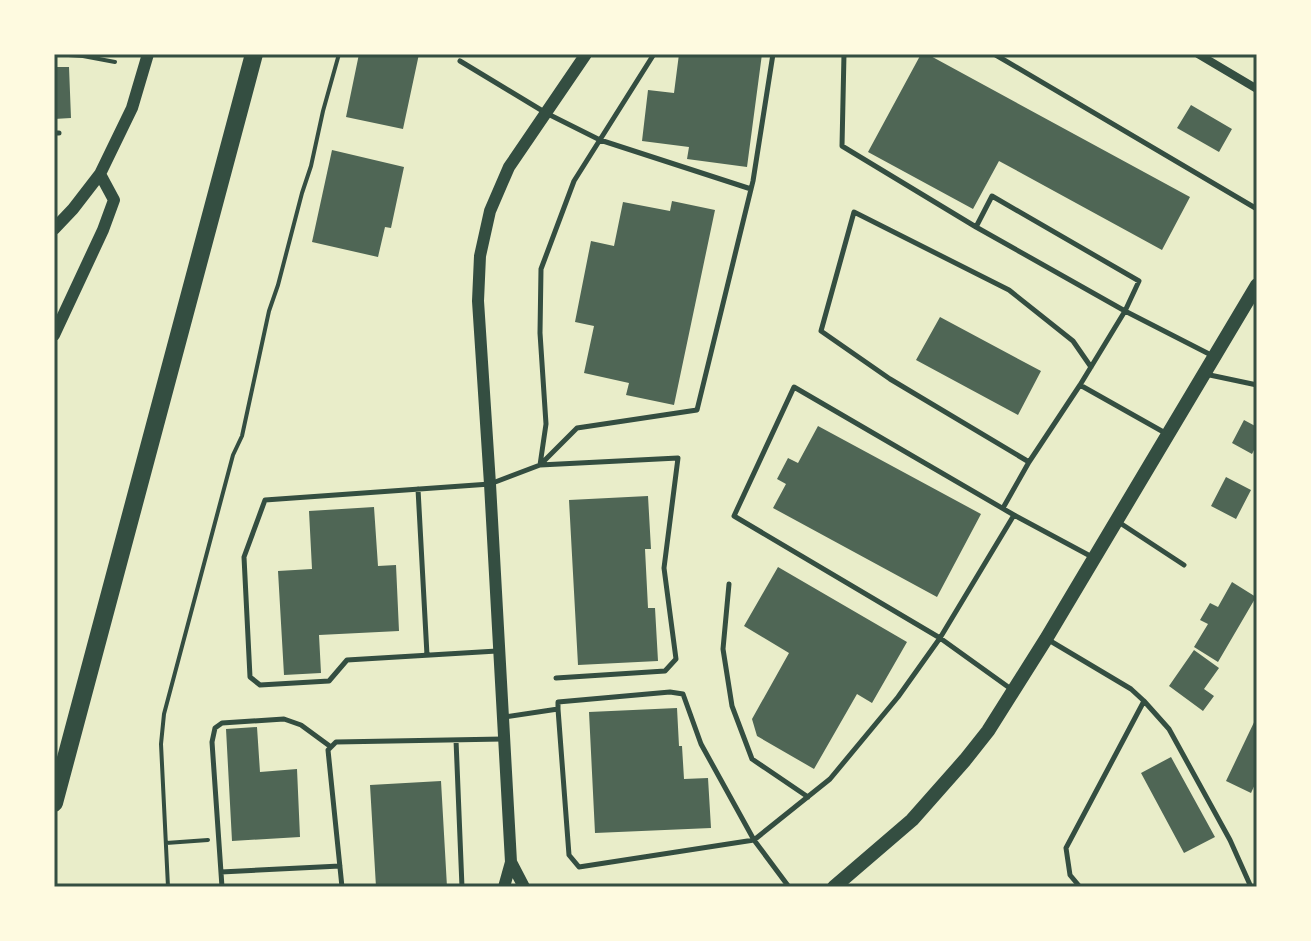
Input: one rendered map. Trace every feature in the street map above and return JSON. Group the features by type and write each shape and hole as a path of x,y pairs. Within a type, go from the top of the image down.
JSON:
{"highway":[{"path":"54,803 254,54"}],"main road":[{"path":"834,887 912,820 988,731 1257,285"}],"street":[{"path":"54,229 100,174 132,108 148,54"},
{"path":"504,887 511,862 478,301 480,256 490,211 509,167 586,54"},
{"path":"1198,54 1257,89"},
{"path":"54,335 114,200 100,174"},
{"path":"511,862 524,887"}],"lane":[{"path":"540,465 546,424 540,333 541,269 574,181 654,54"},
{"path":"540,465 577,428 697,410 751,189 773,54"},
{"path":"844,54 842,146 976,227 1214,357"},
{"path":"994,54 1257,209"},
{"path":"460,61 546,113 600,140 751,189"},
{"path":"976,227 992,196 1139,281 1125,311 1003,508"},
{"path":"1029,462 890,379 821,331 854,212 1009,290 1073,341 1091,367"},
{"path":"1204,373 1257,385"},
{"path":"1080,385 1168,434"},
{"path":"1014,691 940,638 734,516 794,387 1094,558"},
{"path":"498,651 347,660 329,681 260,685 250,677 244,557 265,500 490,484 540,465 678,458 664,568 676,659 665,671 556,678"},
{"path":"418,489 427,655"},
{"path":"789,887 754,840 701,744 683,694 670,692 558,702 569,855 579,867 754,840 830,779 889,709 940,638 1014,515"},
{"path":"1116,521 1184,565"},
{"path":"729,584 723,649 732,706 752,759 808,797"},
{"path":"1046,639 1131,689 1169,729 1230,840 1251,887"},
{"path":"1080,887 1070,875 1066,848 1144,701"},
{"path":"503,717 558,709"},
{"path":"222,887 212,742 215,728 222,723 284,719 301,725 331,747"},
{"path":"342,887 328,750 336,742 504,739"},
{"path":"456,740 462,887"},
{"path":"221,872 340,866"}],"path":[{"path":"54,54 115,62"},
{"path":"168,887 161,744 164,714 233,455 242,436 269,311 311,166 339,54"},
{"path":"166,843 219,840"}],"building":[{"path":"359,54 419,54 403,129 346,117"},
{"path":"679,54 762,54 747,167 687,159 689,147 642,141 648,90 674,93"},
{"path":"921,54 927,54 1190,197 1162,250 999,161 973,209 868,152"},
{"path":"54,67 69,67 71,118 54,119"},
{"path":"1191,105 1232,129 1219,152 1177,128"},
{"path":"332,150 404,167 391,228 385,227 378,257 312,242"},
{"path":"672,201 715,210 674,405 626,395 629,383 584,373 594,326 575,322 591,241 614,246 623,202 670,211"},
{"path":"940,317 1041,371 1018,415 916,360"},
{"path":"1244,420 1257,427 1257,444 1252,454 1232,443"},
{"path":"818,426 981,514 937,597 773,508 786,484 777,479 788,458 798,463"},
{"path":"1226,477 1251,490 1236,519 1211,506"},
{"path":"648,496 651,549 645,549 648,608 655,608 658,661 578,665 569,500"},
{"path":"374,507 378,566 396,565 399,631 319,635 321,673 284,675 278,571 312,569 309,511"},
{"path":"778,567 907,642 872,703 857,694 814,769 757,736 752,719 789,653 744,626"},
{"path":"1232,582 1256,597 1218,662 1194,647 1208,624 1200,620 1210,603 1218,607"},
{"path":"1194,650 1219,668 1204,689 1214,696 1203,711 1169,686"},
{"path":"677,708 684,779 708,778 711,828 595,833 589,712"},
{"path":"1257,716 1257,780 1251,793 1226,781"},
{"path":"257,727 260,772 297,769 300,837 232,841 226,729"},
{"path":"1171,757 1215,837 1184,853 1141,773"},
{"path":"441,781 447,887 376,887 370,785"}]}
